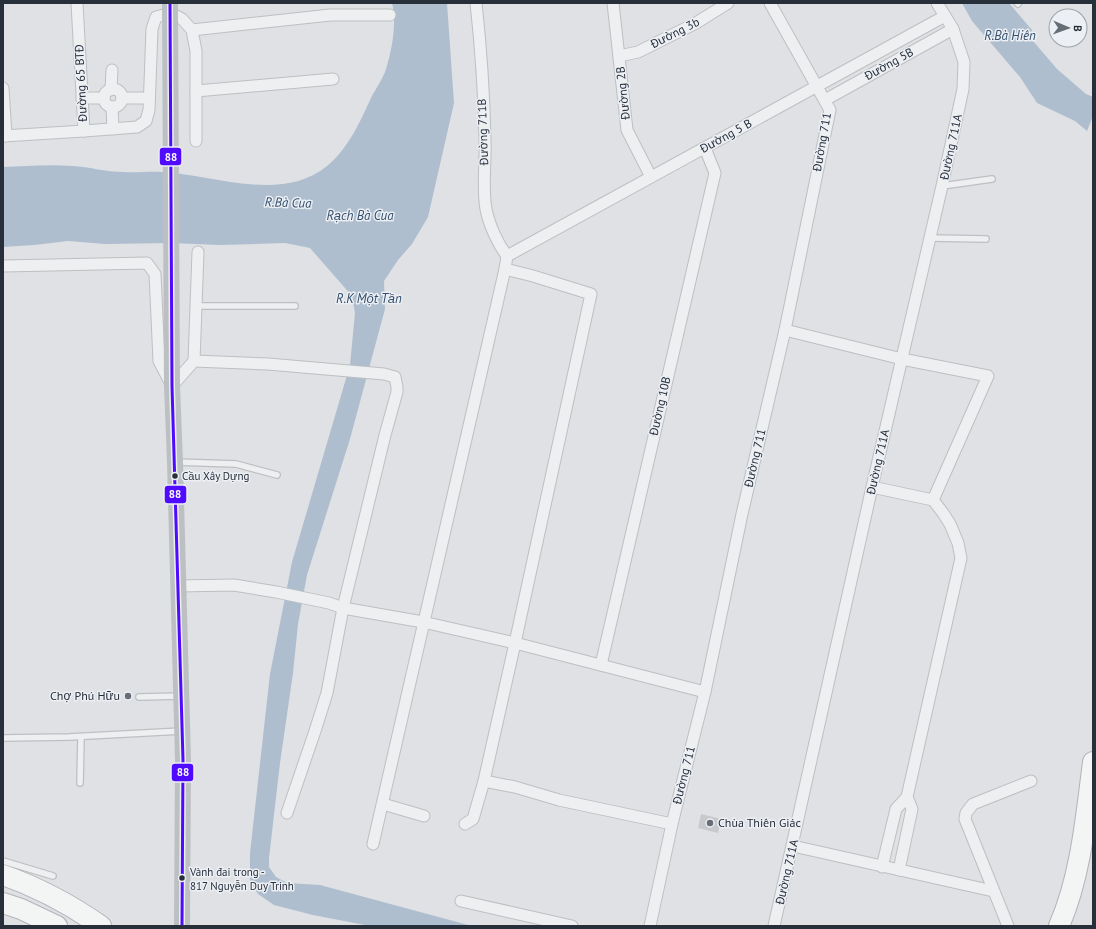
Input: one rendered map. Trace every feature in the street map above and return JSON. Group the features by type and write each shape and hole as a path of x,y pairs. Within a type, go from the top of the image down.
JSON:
{"highway":[{"path":"1059,926 1074,880 1084,826 1093,762"},
{"path":"3,875 21,881 80,911 101,926"},
{"path":"3,903 21,908 57,926"}],"main road":[{"path":"170,8 172,386 182,731 182,926"}],"street":[{"name":"Đường 65 BTĐ","path":"5,136 84,131 77,3"},
{"name":"Đường 711B","path":"476,3 480,38 485,140 484,175 486,210 498,245 507,256"},
{"name":"Đường 2B","path":"613,3 627,130 651,177"},
{"name":"Đường 3b","path":"619,56 638,52 696,23 728,3"},
{"name":"Đường 711","path":"650,926 672,824 704,692 742,514 785,330 830,110 770,3"},
{"name":"Đường 711A","path":"774,926 963,89 964,62 953,29 937,3"},
{"path":"84,131 137,127 146,122 149,110 152,29 156,17 170,8 192,30 196,51 196,141"},
{"path":"192,30 330,15 390,15"},
{"name":"Đường 5 B","path":"507,256 944,16"},
{"name":"Đường 5B","path":"825,100 953,29"},
{"path":"82,98 107,94 116,90 120,93 122,98 121,103 112,107 108,106 105,102 107,94 112,70"},
{"path":"196,91 334,79"},
{"path":"3,88 5,136"},
{"path":"122,98 149,98"},
{"path":"112,107 112,129"},
{"name":"Đường 10B","path":"601,665 715,173 705,148"},
{"path":"3,266 147,263 155,274 159,361 172,386 194,360 198,252"},
{"path":"373,844 507,256"},
{"path":"465,824 473,820 484,781 591,294 505,269"},
{"path":"785,330 902,359 988,376 933,500"},
{"path":"194,360 268,364 384,374 395,378 397,387 344,608 327,693 287,813"},
{"path":"872,487 933,500 950,524 958,543 961,558 907,797 896,809 882,867"},
{"path":"178,586 234,585 276,592 329,603 344,608 423,622 515,643 704,692"},
{"path":"484,781 515,787 559,800 672,824"},
{"path":"1008,926 965,819 966,813 973,804 1031,781"},
{"path":"899,870 912,809 907,797"},
{"path":"383,804 424,816"},
{"path":"793,846 993,891"},
{"path":"461,901 572,926"}],"lane":[{"path":"942,186 992,179"},
{"path":"930,238 986,239"},
{"path":"196,306 295,306"},
{"path":"175,462 236,464 277,475"},
{"path":"139,697 181,696"},
{"path":"3,738 182,731"},
{"path":"80,736 80,783"},
{"path":"3,861 53,876"}],"water":[{"name":"Rạch Bà Cua","path":"392,3 447,3 454,103 428,217 412,244 398,260 384,281 385,309 350,439 307,575 298,624 293,673 280,763 269,867 276,877 287,883 320,885 472,926 370,926 313,915 274,905 258,894 250,881 250,853 270,674 292,562 350,365 355,313 352,296 310,248 285,243 220,245 170,243 105,244 68,241 3,247 3,167 63,165 117,172 163,172 247,184 269,185 290,183 309,177 327,166 341,152 353,135 385,73 394,27"},
{"name":"R.Bà Hiên","path":"962,3 1009,3 1032,30 1033,41 1057,69 1086,94 1093,97 1093,116 1087,131 1075,121 1037,103 1020,77 972,21"}],"building":[{"name":"Chùa Thiên Giác","path":"701,814 721,819 718,833 698,828"}],"transit line":[{"name":"88","path":"170,3 172,386 183,760 182,926"}],"place":[{"name":"Cầu Xây Dựng","path":"175,476"},
{"name":"Chợ Phú Hữu","path":"128,696"},
{"name":"Chùa Thiên Giác","path":"710,823"},
{"name":"Vành đai trong - 817 Nguyễn Duy Trinh","path":"182,878"}],"water label":[{"name":"R.Bà Cua","path":"288,202"},
{"name":"R.K Một Tần","path":"369,298"}]}
